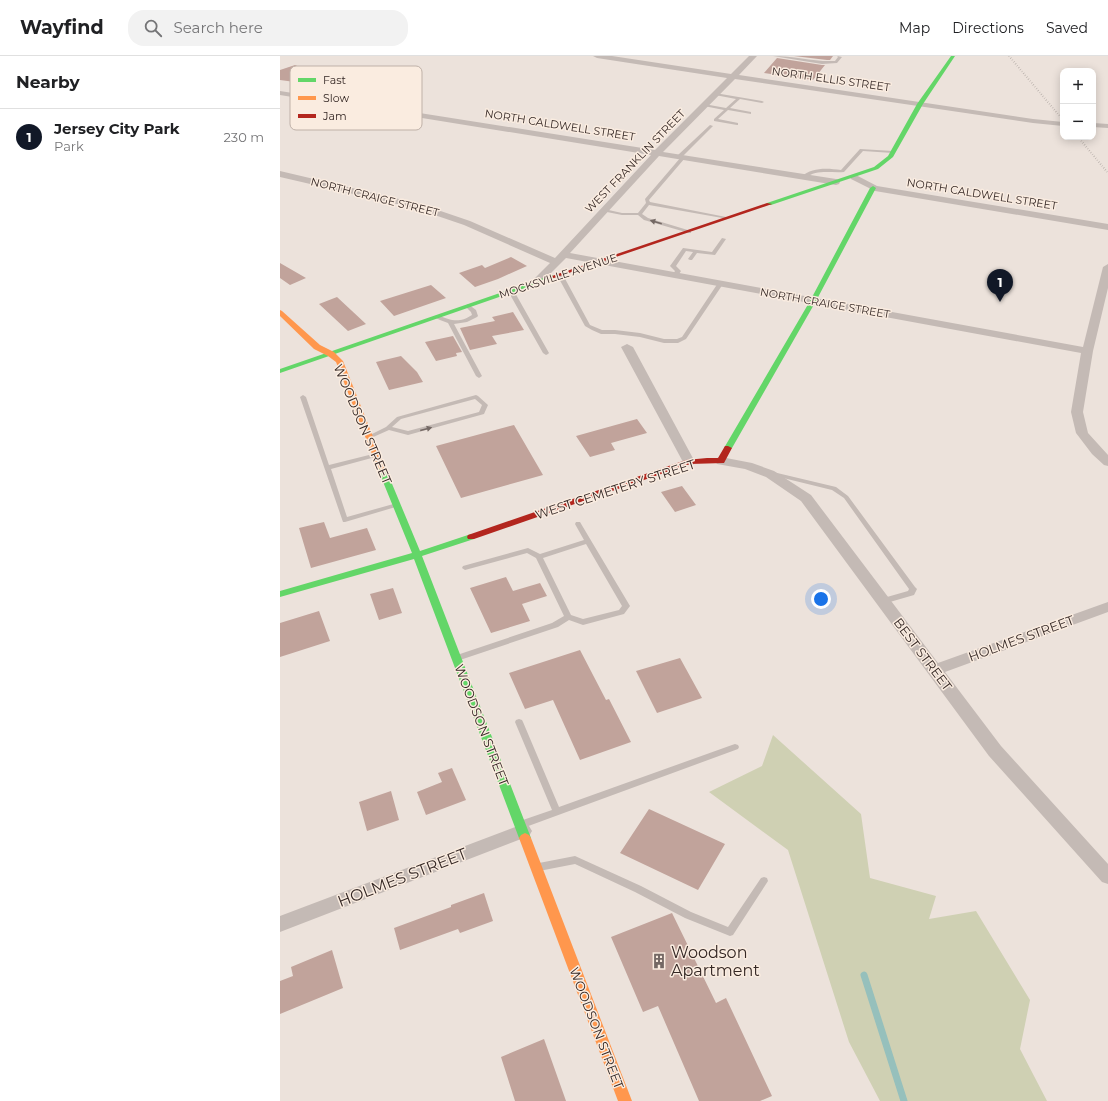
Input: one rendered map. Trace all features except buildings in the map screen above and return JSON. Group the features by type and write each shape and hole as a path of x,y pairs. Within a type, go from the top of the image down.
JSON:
{"street":[{"name":"NORTH ELLIS STREET","path":"597,56 1033,121 1060,124"},
{"name":"WEST FRANKLIN STREET","path":"536,282 560,259 657,153 753,56"},
{"path":"836,182 880,167 887,161 920,104 953,56"},
{"name":"NORTH CALDWELL STREET","path":"280,93 290,95"},
{"name":"NORTH CALDWELL STREET","path":"422,116 836,182"},
{"name":"NORTH CRAIGE STREET","path":"280,174 417,206 467,223 560,259 598,262 677,273 720,284 1087,351"},
{"name":"NORTH CALDWELL STREET","path":"854,176 873,188 1108,226"},
{"name":"MOCKSVILLE AVENUE","path":"280,371 536,282 836,182"},
{"path":"721,461 814,301 873,188"},
{"path":"1108,267 1087,351 1077,412 1082,433 1096,451 1108,462"},
{"path":"280,312 317,347 331,354"},
{"path":"627,347 690,462"},
{"name":"WOODSON STREET","path":"331,354 339,361 417,555 625,1101"},
{"name":"WEST CEMETERY STREET","path":"280,592 417,555 690,462 707,460 721,461"},
{"name":"BEST STREET","path":"721,461 748,466 764,472 806,498 995,751 1108,876"},
{"name":"HOLMES STREET","path":"935,670 1108,607"},
{"name":"HOLMES STREET","path":"280,924 522,828"}],"lane":[{"path":"775,56 827,63 836,62 840,57 839,56"},
{"path":"716,94 762,102"},
{"path":"738,124 715,120 739,98"},
{"path":"705,105 750,113"},
{"path":"638,214 648,203 646,200 682,157 711,126"},
{"path":"842,171 862,150 893,152"},
{"path":"803,177 807,173 819,170 842,171 854,176"},
{"path":"648,203 728,219"},
{"path":"604,210 622,214 638,214 646,219 689,232"},
{"path":"684,268 677,273 673,266 685,249 713,254 724,239"},
{"path":"690,259 696,251"},
{"path":"560,275 588,326 601,332 640,335 664,341 678,341 684,338 720,284"},
{"path":"511,291 546,353"},
{"path":"437,317 451,323 460,322 475,316 474,311 468,306"},
{"path":"451,323 480,376"},
{"path":"303,397 345,520 397,505"},
{"path":"369,437 388,428 399,418 476,397 485,405 482,413 408,434 388,428"},
{"path":"327,468 377,455"},
{"path":"764,472 834,488 846,497 913,589 911,592 883,601"},
{"path":"465,568 528,550 539,557 568,617 583,622 621,612 626,606 578,524"},
{"path":"539,557 588,541"},
{"path":"456,658 555,625 568,617"},
{"path":"519,722 557,812"},
{"path":"522,828 557,812 735,747"},
{"path":"537,867 575,860 638,889 688,915 730,932 764,881"}],"green space":[{"path":"773,735 861,814 870,878 936,896 929,919 976,911 1030,1000 1020,1049 1047,1101 880,1101 849,1042 788,850 709,792 762,766"}],"waterway":[{"path":"864,975 904,1101"}],"railway":[{"path":"1009,56 1060,116"},
{"path":"1080,140 1108,173"}],"traffic: fast":[{"path":"769,204 876,168 890,157 920,104 953,56"},
{"path":"728,448 813,301 873,188"},
{"path":"280,371 552,277"},
{"path":"381,467 417,555 525,838"},
{"path":"280,594 417,555 471,537"}],"traffic: slow":[{"path":"280,312 317,347 331,354 339,361 381,467"},
{"path":"525,838 625,1101"}],"traffic: jam":[{"path":"552,277 769,204"},
{"path":"471,537 689,462 707,460 721,461 728,448"}],"place":[{"name":"Jersey City Park","path":"1000,302"},
{"name":"Woodson Apartment","path":"659,961"}]}
